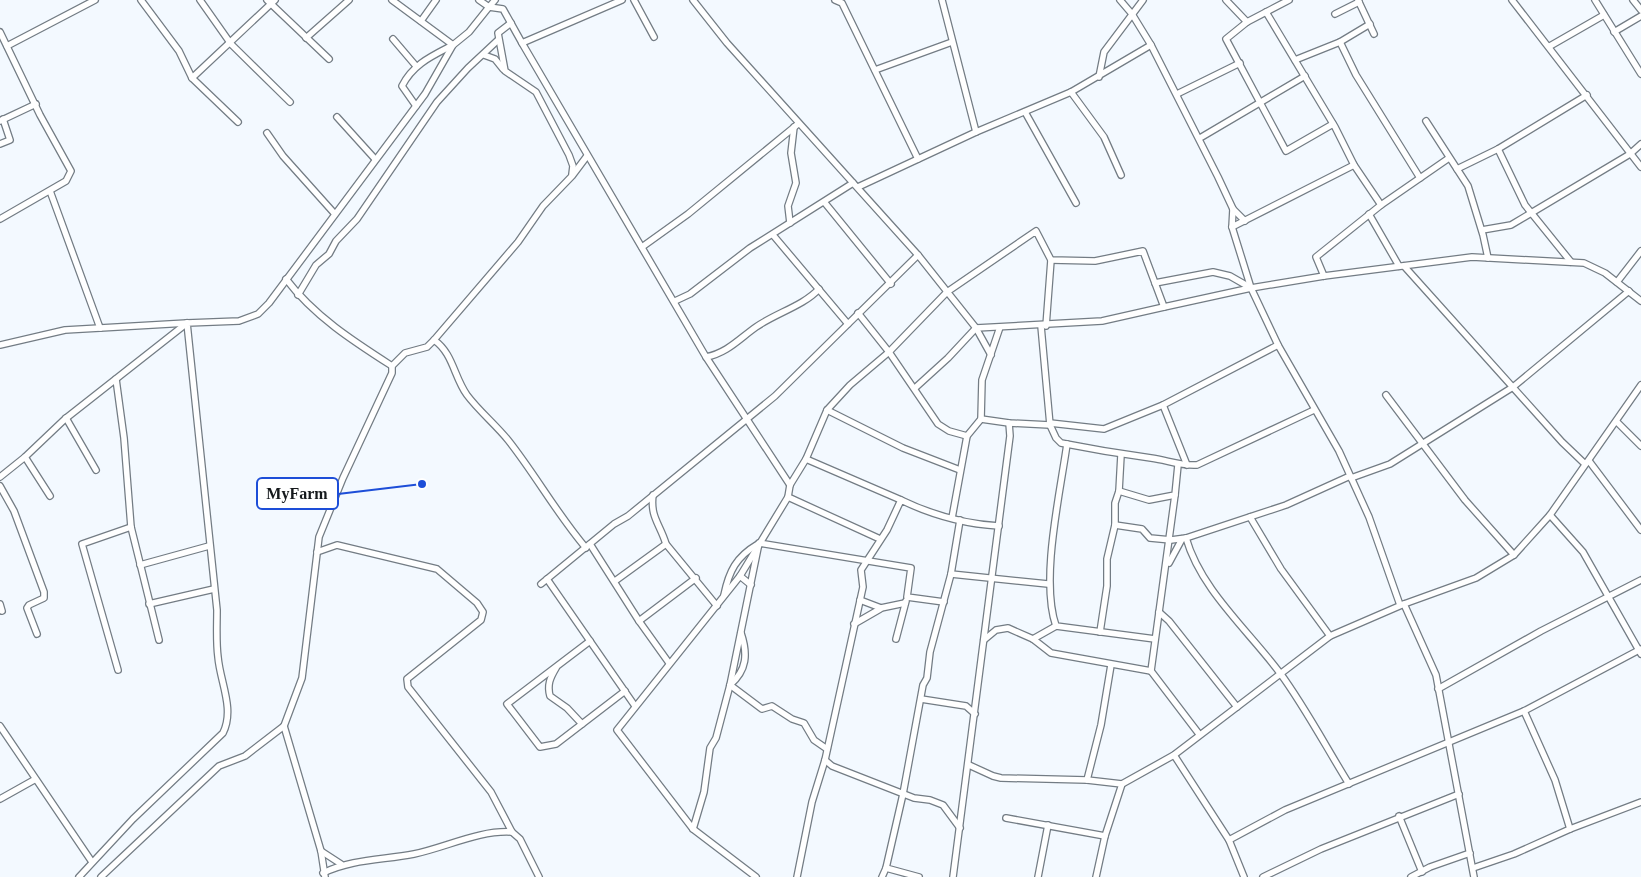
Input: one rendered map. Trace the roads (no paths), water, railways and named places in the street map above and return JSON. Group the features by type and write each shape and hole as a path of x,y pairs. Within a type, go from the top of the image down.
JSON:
{"street":[{"path":"7,46 95,0"},
{"path":"141,0 179,51 192,78 238,122"},
{"path":"200,0 231,44 290,102"},
{"path":"306,38 349,0"},
{"path":"392,0 454,45"},
{"path":"421,21 436,0"},
{"path":"479,0 489,7 504,9 522,43 675,301 706,357 790,485"},
{"path":"416,106 402,86 416,66 454,45 496,0"},
{"path":"522,43 622,0"},
{"path":"634,0 654,37"},
{"path":"693,0 727,44 796,126 856,185 918,255 976,328 991,355"},
{"path":"835,0 842,3 918,159"},
{"path":"942,0 976,132"},
{"path":"1120,0 1132,14 1151,45 1200,138 1233,209 1245,221"},
{"path":"1099,77 1104,52 1143,0"},
{"path":"1226,0 1247,22"},
{"path":"1289,0 1247,22 1226,39 1286,151 1333,124"},
{"path":"1513,0 1641,167"},
{"path":"1595,0 1641,74"},
{"path":"1633,0 1641,10"},
{"path":"192,78 231,44 272,1 306,38 329,59"},
{"path":"1335,14 1359,1 1374,34"},
{"path":"1266,12 1333,124 1354,165 1381,205"},
{"path":"1550,46 1604,15"},
{"path":"1614,32 1641,16"},
{"path":"298,295 316,265 329,254 336,241 357,219 437,102 468,68 498,40 501,30 512,23"},
{"path":"1295,60 1340,42 1370,24"},
{"path":"0,32 71,171 66,181 0,219"},
{"path":"393,39 416,66"},
{"path":"498,40 505,71"},
{"path":"875,70 952,42"},
{"path":"1340,42 1356,75 1420,178"},
{"path":"0,345 65,330 239,320 258,314 416,106 454,45"},
{"path":"675,301 690,294 750,248 773,235 808,210 825,203 856,185 1071,92 1151,45"},
{"path":"484,55 495,59 505,71 536,92 574,166 572,176"},
{"path":"1177,94 1240,63"},
{"path":"1200,138 1305,76"},
{"path":"1071,92 1104,137 1121,175"},
{"path":"1457,169 1498,150 1587,95"},
{"path":"0,144 10,140 1,120 36,104"},
{"path":"1025,112 1076,203"},
{"path":"337,117 376,160"},
{"path":"1426,121 1468,186 1482,230 1488,258"},
{"path":"790,223 788,206 796,183 791,153 796,126"},
{"path":"642,247 688,214 796,126"},
{"path":"268,133 283,156 334,213"},
{"path":"1482,230 1512,225 1630,154 1641,144"},
{"path":"1498,150 1531,212 1571,262"},
{"path":"101,877 219,766 246,756 284,726 302,678 319,537 343,478 392,373 392,366 405,353 427,347 434,340 518,242 543,206 588,156"},
{"path":"1324,276 1316,257 1381,205 1449,158"},
{"path":"1232,227 1354,165"},
{"path":"50,191 100,328"},
{"path":"825,203 891,284"},
{"path":"1233,209 1232,227 1251,288 1278,345 1339,451 1369,516 1402,604 1436,675 1474,877"},
{"path":"1370,214 1402,266 1562,442 1587,462 1641,530"},
{"path":"756,877 693,830 617,730 740,576 788,498 790,485 806,459 827,410 850,385 890,352 947,292 1036,231 1051,260 1043,326 1050,424 1056,438 1061,443 1121,455 1153,458 1178,465 1197,465 1314,410"},
{"path":"773,235 848,324"},
{"path":"1051,260 1095,261 1143,251 1164,307"},
{"path":"1617,282 1641,251"},
{"path":"541,584 775,396 858,313 891,284 918,255"},
{"path":"915,388 948,358 976,328 1043,326 1102,321 1251,288 1324,276 1472,257 1584,263 1605,273 1641,300"},
{"path":"1155,283 1213,272 1230,276 1251,288"},
{"path":"286,279 298,295 338,330 392,366"},
{"path":"706,357 716,355 732,347 756,327 811,297 819,288"},
{"path":"1115,526 1142,529 1150,538 1170,540 1184,538 1286,505 1351,477 1390,464 1422,442 1513,387 1629,291"},
{"path":"858,313 890,352 938,424 949,431 967,436"},
{"path":"0,477 25,457 66,418 187,323"},
{"path":"79,877 133,820 223,733 227,724 227,699 218,658 217,610 187,323"},
{"path":"952,518 967,436 982,419 982,380 1000,327"},
{"path":"434,340 441,345 448,355 458,382 466,394 508,439 568,526 588,546 615,582 639,621 670,664"},
{"path":"982,419 1009,424 1050,424 1104,429 1163,405 1278,345"},
{"path":"116,379 124,438 131,526 159,640"},
{"path":"969,765 1002,778 1087,780 1122,784 1174,755 1199,734 1330,636 1402,604 1476,578 1514,555 1550,515 1641,385"},
{"path":"1386,395 1465,500 1514,555"},
{"path":"1163,405 1188,466"},
{"path":"827,410 903,448 960,470"},
{"path":"66,418 96,470"},
{"path":"1616,422 1641,446"},
{"path":"953,877 999,526 1010,436 1009,424"},
{"path":"1056,626 1050,610 1048,584 1067,444"},
{"path":"1100,632 1107,586 1107,560 1115,526 1115,503 1119,491 1121,455"},
{"path":"25,457 50,496"},
{"path":"806,459 929,513 977,525 999,526"},
{"path":"1151,671 1170,540 1178,465"},
{"path":"0,486 14,511 44,592 44,598 27,606 37,634"},
{"path":"1119,491 1149,500 1175,495"},
{"path":"653,494 654,519 662,531 666,544 696,578 717,606"},
{"path":"788,498 880,538"},
{"path":"797,877 812,802 825,760 863,587 861,570 880,538 887,530 901,500"},
{"path":"1229,840 1285,810 1524,711 1640,651 1583,552 1550,515"},
{"path":"1250,517 1281,569 1330,636"},
{"path":"882,877 886,868 903,794 923,685 927,678 930,652 951,574 960,520"},
{"path":"118,670 82,544 131,526"},
{"path":"1165,574 1174,552 1184,538"},
{"path":"1184,538 1194,561 1207,580 1234,617 1281,674 1349,784"},
{"path":"693,830 704,792 710,748 716,738 730,686 759,543"},
{"path":"724,597 729,573 746,551 759,543 911,568 906,600 896,639"},
{"path":"615,582 666,544"},
{"path":"317,552 337,545 436,569 477,603 483,612 481,620 407,679 408,687 491,792 512,832 520,839 539,877"},
{"path":"140,565 209,546"},
{"path":"951,574 1048,584"},
{"path":"740,576 752,585"},
{"path":"639,621 696,578"},
{"path":"547,579 635,706"},
{"path":"1438,689 1609,595 1641,580"},
{"path":"149,604 214,589"},
{"path":"860,600 882,608"},
{"path":"854,624 882,608 906,600 944,602"},
{"path":"0,604 2,611"},
{"path":"1159,612 1169,621 1237,707"},
{"path":"1033,638 1056,626 1155,639"},
{"path":"984,640 996,630 1008,628 1033,638 1050,653 1151,671 1199,734"},
{"path":"730,686 743,670 746,657 741,633"},
{"path":"590,641 507,704 540,747 556,744 625,691"},
{"path":"1087,780 1101,725 1111,665"},
{"path":"558,666 550,679 548,689 550,696 567,708 582,724"},
{"path":"730,686 762,709 772,706 792,719 804,723 814,740 827,749"},
{"path":"921,699 966,706 976,702"},
{"path":"966,706 975,714"},
{"path":"1524,711 1555,780 1570,829"},
{"path":"0,726 34,780 92,862"},
{"path":"284,726 321,851 324,875 341,864 415,854 496,831 512,832"},
{"path":"1174,755 1229,840 1244,877"},
{"path":"825,760 832,766 903,794 944,805 960,828"},
{"path":"0,799 34,780"},
{"path":"1096,877 1105,836 1122,784"},
{"path":"1263,877 1321,849 1399,816 1459,794"},
{"path":"1473,868 1514,854 1570,829 1641,802"},
{"path":"1399,816 1422,872"},
{"path":"1006,818 1105,836"},
{"path":"1038,877 1048,825"},
{"path":"321,851 341,864"},
{"path":"1411,877 1470,853"},
{"path":"886,868 919,877"}],"place":[{"name":"MyFarm","path":"422,484"}]}
